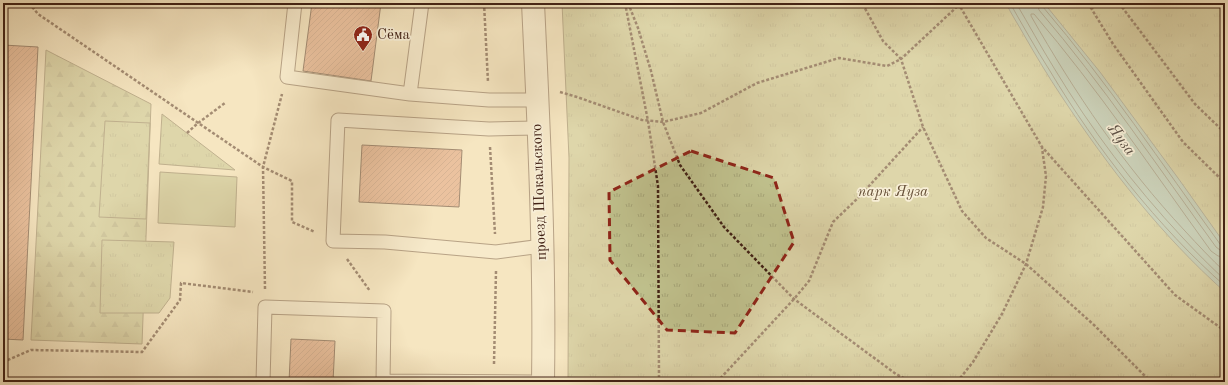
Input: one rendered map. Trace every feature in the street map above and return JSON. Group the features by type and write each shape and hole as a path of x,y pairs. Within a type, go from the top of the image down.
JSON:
{"street":[{"name":"проезд Шокальского","path":"533,3 544,320 543,382"}],"lane":[{"path":"295,3 287,77 410,94 489,100 537,100"},
{"path":"410,94 422,3"},
{"path":"538,128 489,129 338,120 333,241 385,242 496,252 542,246"},
{"path":"263,382 265,307 384,311 383,381 531,382"}],"path":[{"path":"29,3 38,14 263,167 292,181 292,222 333,241 384,311"},
{"path":"484,3 489,100"},
{"path":"627,3 658,186 659,382"},
{"path":"627,3 638,28 663,122 680,165 724,226 794,299 896,374 911,382"},
{"path":"862,3 883,40 901,59 923,127 962,211 986,238 1026,264 1094,325 1151,382"},
{"path":"1088,3 1113,44 1183,142 1225,183"},
{"path":"1092,9 1094,3"},
{"path":"1119,3 1195,104 1225,133"},
{"path":"560,92 642,120 663,122 701,113 757,83 839,58 887,66 901,59 959,4 1042,147 1175,295 1225,331"},
{"path":"265,307 263,167 287,77"},
{"path":"187,133 198,122 225,103"},
{"path":"717,382 809,281 833,222 858,198 923,127"},
{"path":"489,129 496,252 494,381"},
{"path":"957,382 973,362 1002,314 1026,264 1043,207 1046,176 1042,147"},
{"path":"3,362 31,350 142,352 180,300 181,283 265,294"}],"highlighted area":[{"path":"691,151 774,178 794,242 735,333 667,330 610,260 609,192"}],"green space":[{"name":"парк Яуза","path":"562,3 1225,3 1225,382 568,382 569,158"},
{"path":"46,50 151,104 142,344 31,340"},
{"path":"162,114 235,170 159,164"},
{"path":"105,121 150,123 146,219 99,217"},
{"path":"160,172 237,177 235,227 158,223"},
{"path":"102,240 174,242 170,298 159,313 100,313"}],"water":[{"name":"Яуза","path":"1006,3 1044,3 1100,72 1225,244 1225,292 1179,247 1117,175 1057,89 1033,51"}],"building":[{"path":"312,3 381,3 371,81 303,71"},
{"path":"3,45 38,47 23,340 3,339"},
{"path":"362,145 462,150 459,207 359,202"},
{"path":"291,339 335,341 333,382 289,382"}],"place":[{"name":"Сёма","path":"363,52"}]}
